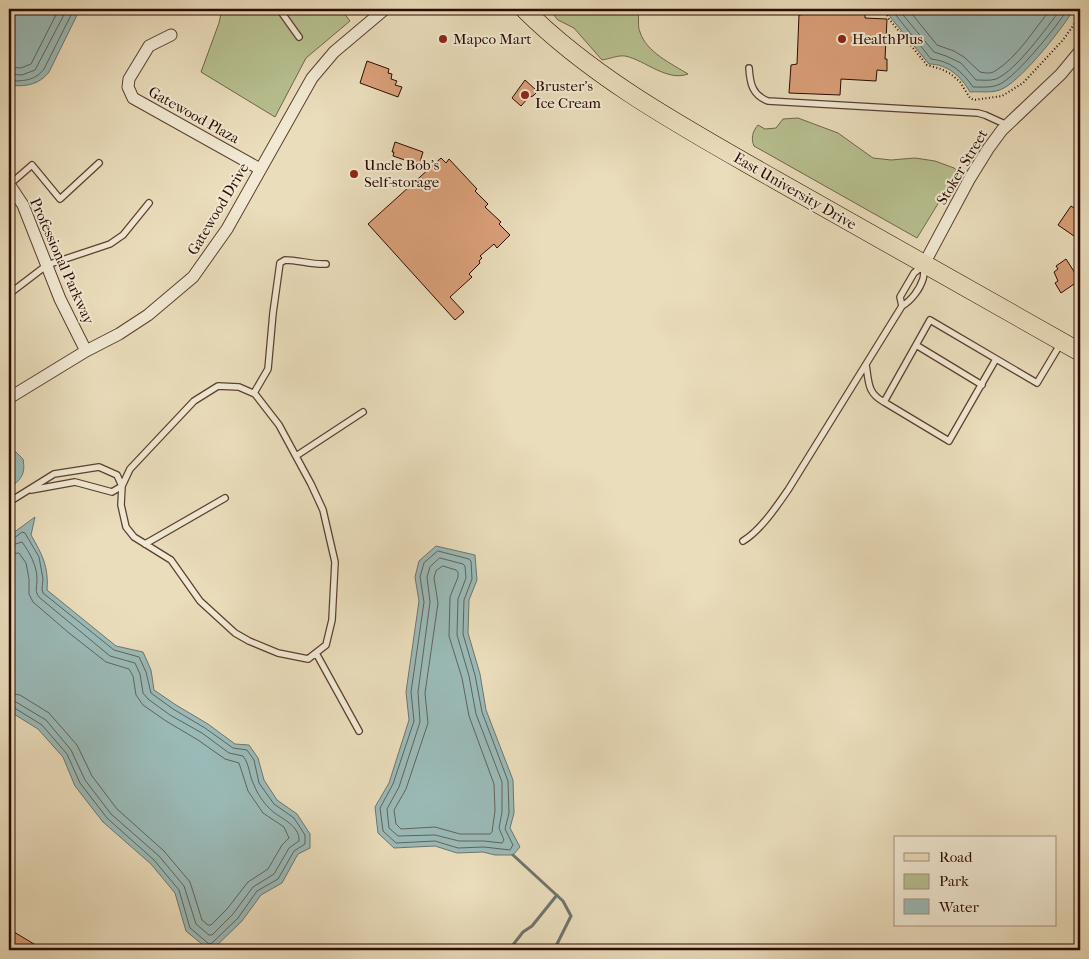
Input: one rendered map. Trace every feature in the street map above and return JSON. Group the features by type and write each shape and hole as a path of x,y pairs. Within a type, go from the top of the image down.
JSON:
{"main road":[{"name":"East University Drive","path":"524,9 571,51 660,111 1080,352"}],"street":[{"name":"Gatewood Drive","path":"9,398 148,315 193,277 227,229 312,78 334,52 385,9"},
{"name":"Gatewood Plaza","path":"171,35 149,46 129,79 128,87 132,98 260,170"},
{"name":"Stoker Street","path":"924,264 988,148 1007,125 1061,74 1080,51"},
{"name":"Professional Parkway","path":"9,185 23,205 60,300 86,351"}],"lane":[{"path":"278,9 299,37"},
{"path":"749,68 753,88 759,96 768,101 978,113 1007,125"},
{"path":"9,185 32,164 60,199 99,163"},
{"path":"9,294 47,265 110,244 123,235 149,203"},
{"path":"254,393 268,369 280,263 284,260 300,260 316,264 326,264"},
{"path":"902,306 900,298 914,273 924,264"},
{"path":"743,540 749,537 776,508 902,306 909,302 923,279 924,264"},
{"path":"884,402 930,320 1037,383 1062,342"},
{"path":"916,345 982,385"},
{"path":"866,365 871,392 875,397 949,440 996,359"},
{"path":"218,386 239,387 254,393 279,425 323,510 335,562 330,633 326,645 308,659 278,653 235,633 200,601 170,560 134,536 126,527 121,505 122,486 130,469 194,401 218,386"},
{"path":"296,456 363,412"},
{"path":"9,502 54,474 99,467 117,476 122,486"},
{"path":"31,490 75,482 112,492 122,486"},
{"path":"145,544 225,498"},
{"path":"316,653 359,731"}],"path":[{"path":"884,9 889,19 927,65 951,74 960,82 970,98 974,100 1002,96 1023,83 1063,40 1080,16"}],"green space":[{"path":"222,9 341,9 350,21 306,58 275,117 201,72 219,23"},
{"path":"549,9 637,9 639,30 648,46 660,57 688,74 680,76 664,73 625,56 602,60 574,28 558,20"},
{"path":"798,118 838,133 873,158 891,160 915,158 935,161 958,171 917,238 754,146 754,130 758,125 765,129 776,128 783,119"}],"water":[{"path":"9,9 80,9 49,72 41,80 31,84 21,86 9,85"},
{"path":"886,9 1074,9 1042,52 1012,82 996,91 970,92 953,72 942,66 929,64 891,18"},
{"path":"9,452 16,452 23,459 24,469 22,476 9,489"},
{"path":"35,517 31,535 44,561 47,574 47,590 116,646 143,652 151,670 154,690 208,724 235,744 249,745 258,758 264,780 277,800 297,814 310,834 310,848 298,854 282,883 261,895 242,921 212,950 209,950 186,931 175,893 151,864 103,822 75,786 63,757 38,729 9,711 9,536"},
{"path":"436,546 475,555 477,580 469,600 468,633 480,674 486,710 513,780 514,813 510,828 520,847 513,855 495,855 483,852 457,853 435,846 394,848 378,833 375,807 389,783 409,720 406,692 419,601 415,577 419,561"}],"building":[{"name":"HealthPlus","path":"805,9 865,9 865,18 887,19 885,59 887,59 887,71 877,70 876,81 841,79 840,95 789,93 791,65 797,64 799,15 805,14"},
{"path":"367,61 389,69 388,73 392,74 391,79 397,81 395,85 402,87 398,97 360,83"},
{"name":"Bruster's Ice Cream","path":"525,80 536,90 536,93 529,97 521,106 512,98"},
{"path":"395,142 423,152 419,165 393,156 394,152 392,152"},
{"path":"441,158 446,163 449,159 477,189 475,191 488,204 485,207 501,222 499,224 510,235 497,248 494,244 480,256 482,258 479,261 480,263 469,274 472,277 450,297 464,312 455,320 368,224"},
{"path":"1071,206 1080,212 1080,235 1076,232 1074,236 1058,225"},
{"path":"1066,259 1075,273 1077,271 1080,280 1061,293 1055,283 1058,281 1054,272 1058,269 1056,266"},
{"path":"9,929 44,950 9,950"}],"waterway":[{"path":"513,855 563,901 571,916 554,950"},
{"path":"509,950 523,932 532,926 557,895"},
{"path":"472,950 488,950"}],"place":[{"name":"Mapco Mart","path":"443,39"},
{"name":"HealthPlus","path":"842,39"},
{"name":"Bruster's Ice Cream","path":"525,95"},
{"name":"Uncle Bob's Self-storage","path":"354,174"}]}
